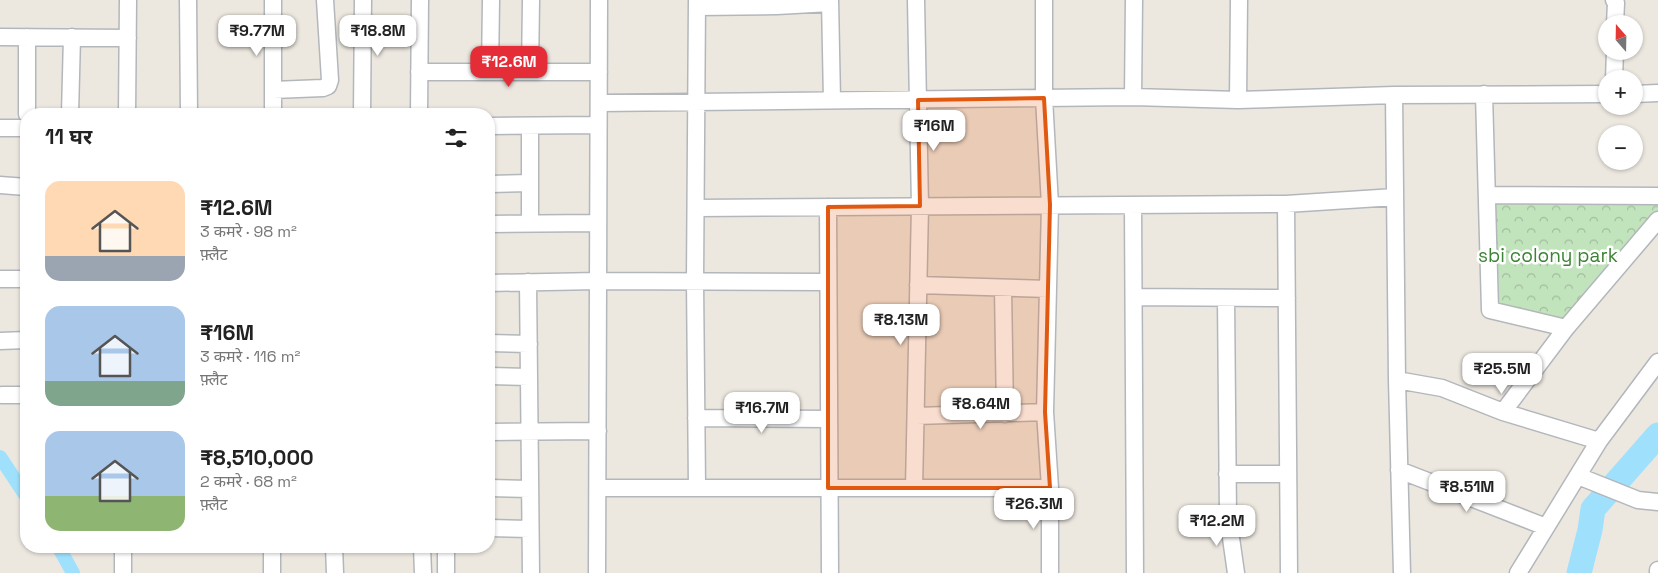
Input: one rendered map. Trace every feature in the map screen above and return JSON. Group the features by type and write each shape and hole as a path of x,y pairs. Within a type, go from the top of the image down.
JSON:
{"street":[{"path":"127,108 128,0"},
{"path":"188,0 189,108"},
{"path":"273,0 273,108"},
{"path":"273,90 323,88 328,86 330,80 325,0"},
{"path":"362,0 362,108"},
{"path":"419,108 420,0"},
{"path":"490,72 491,0"},
{"path":"530,72 531,0"},
{"path":"598,573 599,0"},
{"path":"914,488 920,206 916,0"},
{"path":"1044,0 1044,98 1050,205 1045,412 1050,488 1050,573"},
{"path":"1134,0 1134,97"},
{"path":"1238,100 1239,0"},
{"path":"1614,0 1616,3 1615,15"},
{"path":"697,488 695,281 697,4 830,1 832,100"},
{"path":"27,37 27,108"},
{"path":"70,108 72,37"},
{"path":"0,38 128,38"},
{"path":"419,72 599,72"},
{"path":"1643,94 1658,93"},
{"path":"1484,94 1490,310 1566,328"},
{"path":"599,103 1134,97 1238,100 1394,95 1598,94"},
{"path":"1394,95 1397,380 1402,573"},
{"path":"495,126 598,125"},
{"path":"530,126 530,223"},
{"path":"0,128 20,128"},
{"path":"495,184 530,183"},
{"path":"0,186 20,187"},
{"path":"1487,195 1658,196"},
{"path":"696,208 1286,204 1395,197"},
{"path":"1286,204 1289,573"},
{"path":"1133,205 1135,573"},
{"path":"828,207 828,488 830,573"},
{"path":"1504,412 1566,328 1658,220"},
{"path":"495,224 598,223"},
{"path":"0,279 20,280"},
{"path":"495,283 598,281 827,282"},
{"path":"528,282 531,573"},
{"path":"918,285 1048,289"},
{"path":"1003,288 1005,414"},
{"path":"1134,297 1287,298"},
{"path":"1226,298 1228,517 1236,573"},
{"path":"0,341 20,340"},
{"path":"495,343 529,344"},
{"path":"1518,573 1599,441 1658,362"},
{"path":"495,376 529,377"},
{"path":"1397,380 1442,388 1504,412 1599,441"},
{"path":"2,395 20,394"},
{"path":"916,416 1045,412"},
{"path":"696,418 828,419"},
{"path":"495,432 598,431"},
{"path":"1399,470 1546,528"},
{"path":"1227,474 1288,474"},
{"path":"1578,476 1638,500 1658,502"},
{"path":"495,488 530,489"},
{"path":"598,488 1050,488"},
{"path":"495,528 530,529"},
{"path":"123,553 123,573"},
{"path":"272,553 272,573"},
{"path":"334,553 335,573"},
{"path":"423,553 424,573"},
{"path":"446,553 446,573"}],"highlighted area":[{"path":"1044,98 1050,205 1045,412 1050,488 828,488 828,207 920,206 918,100"}],"green space":[{"name":"sbi colony park","path":"1658,194 1658,213 1566,331 1490,312 1487,195"}],"waterway":[{"path":"1579,573 1590,530 1593,509 1658,435"},
{"path":"0,457 20,487"},
{"path":"62,553 73,573"}]}
